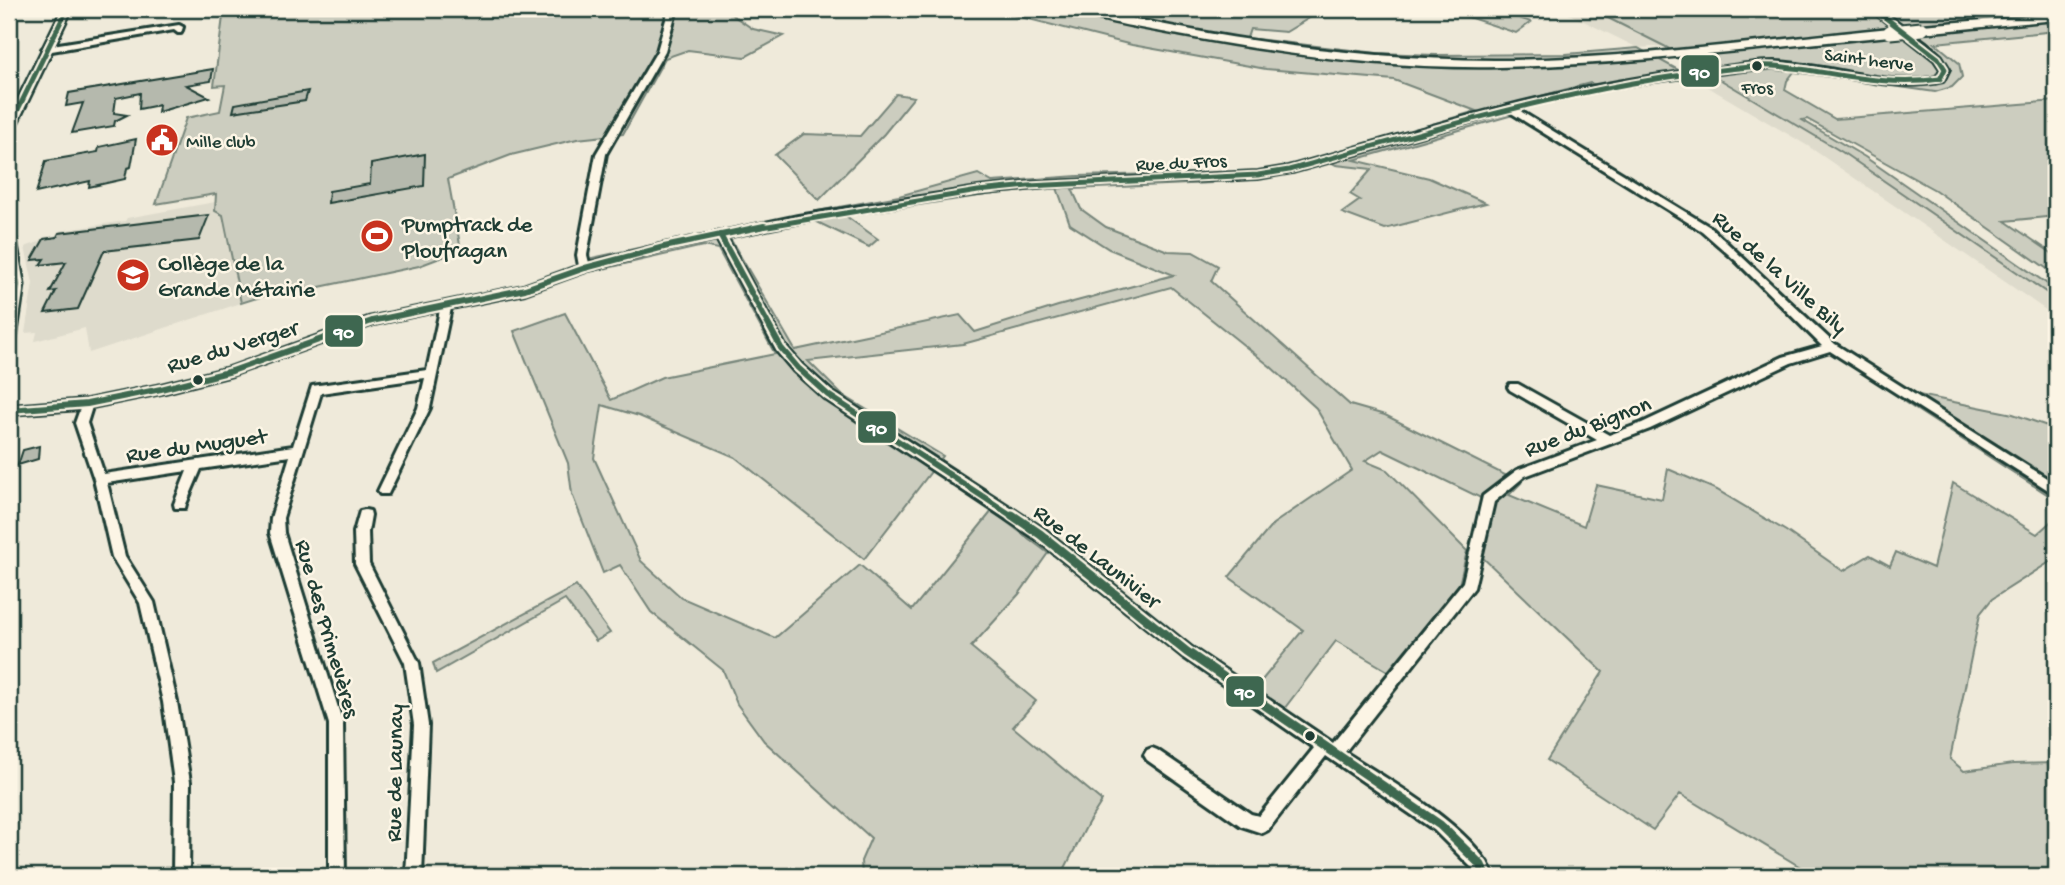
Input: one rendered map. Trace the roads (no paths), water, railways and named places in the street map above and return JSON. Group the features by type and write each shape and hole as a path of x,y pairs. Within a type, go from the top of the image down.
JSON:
{"highway":[{"path":"1077,9 1222,41 1359,59 1443,63 1519,63 1647,54 2056,17"}],"main road":[{"path":"9,128 13,111 67,9"},
{"path":"9,239 17,285 9,339"}],"street":[{"path":"585,268 582,254 601,154 660,51 673,9"},
{"name":"Saint herve","path":"1773,65 1895,81 1920,83 1940,79 1945,69 1938,58 1874,9"},
{"path":"46,49 179,27 178,31"},
{"name":"Rue du Fros","path":"585,268 798,219 978,191 1028,186 1258,175 1289,170 1587,88 1730,68 1773,65"},
{"name":"Rue de la Ville Bily","path":"1511,109 1706,229 1735,252 1806,326 1831,346 2056,490"},
{"name":"Rue de Launivier","path":"720,235 781,348 798,368 828,395 1040,534 1187,652 1440,825 1481,865 1486,876"},
{"name":"Rue du Verger","path":"9,410 87,404 232,371 372,321 525,289 585,268"},
{"path":"384,491 424,408 446,307"},
{"name":"Rue du Bignon","path":"1152,755 1247,821 1262,825 1469,584 1488,500 1521,473 1646,426 1787,360 1831,346"},
{"name":"Rue des Primevères","path":"337,876 336,724 277,533 277,518 316,389 431,373"},
{"path":"1514,387 1608,440"},
{"path":"87,404 81,423 100,479 119,557 147,602 170,702 181,782 181,876"},
{"name":"Rue du Muguet","path":"100,479 298,450"},
{"path":"180,504 196,465"},
{"name":"Rue de Launay","path":"365,515 361,532 362,564 412,663 421,725 414,876"}],"place":[{"name":"Fros","path":"1757,66"},
{"name":"Mille club","path":"162,140"},
{"name":"Pumptrack de Ploufragan","path":"377,236"},
{"name":"Collège de la Grande Métairie","path":"133,275"}]}
